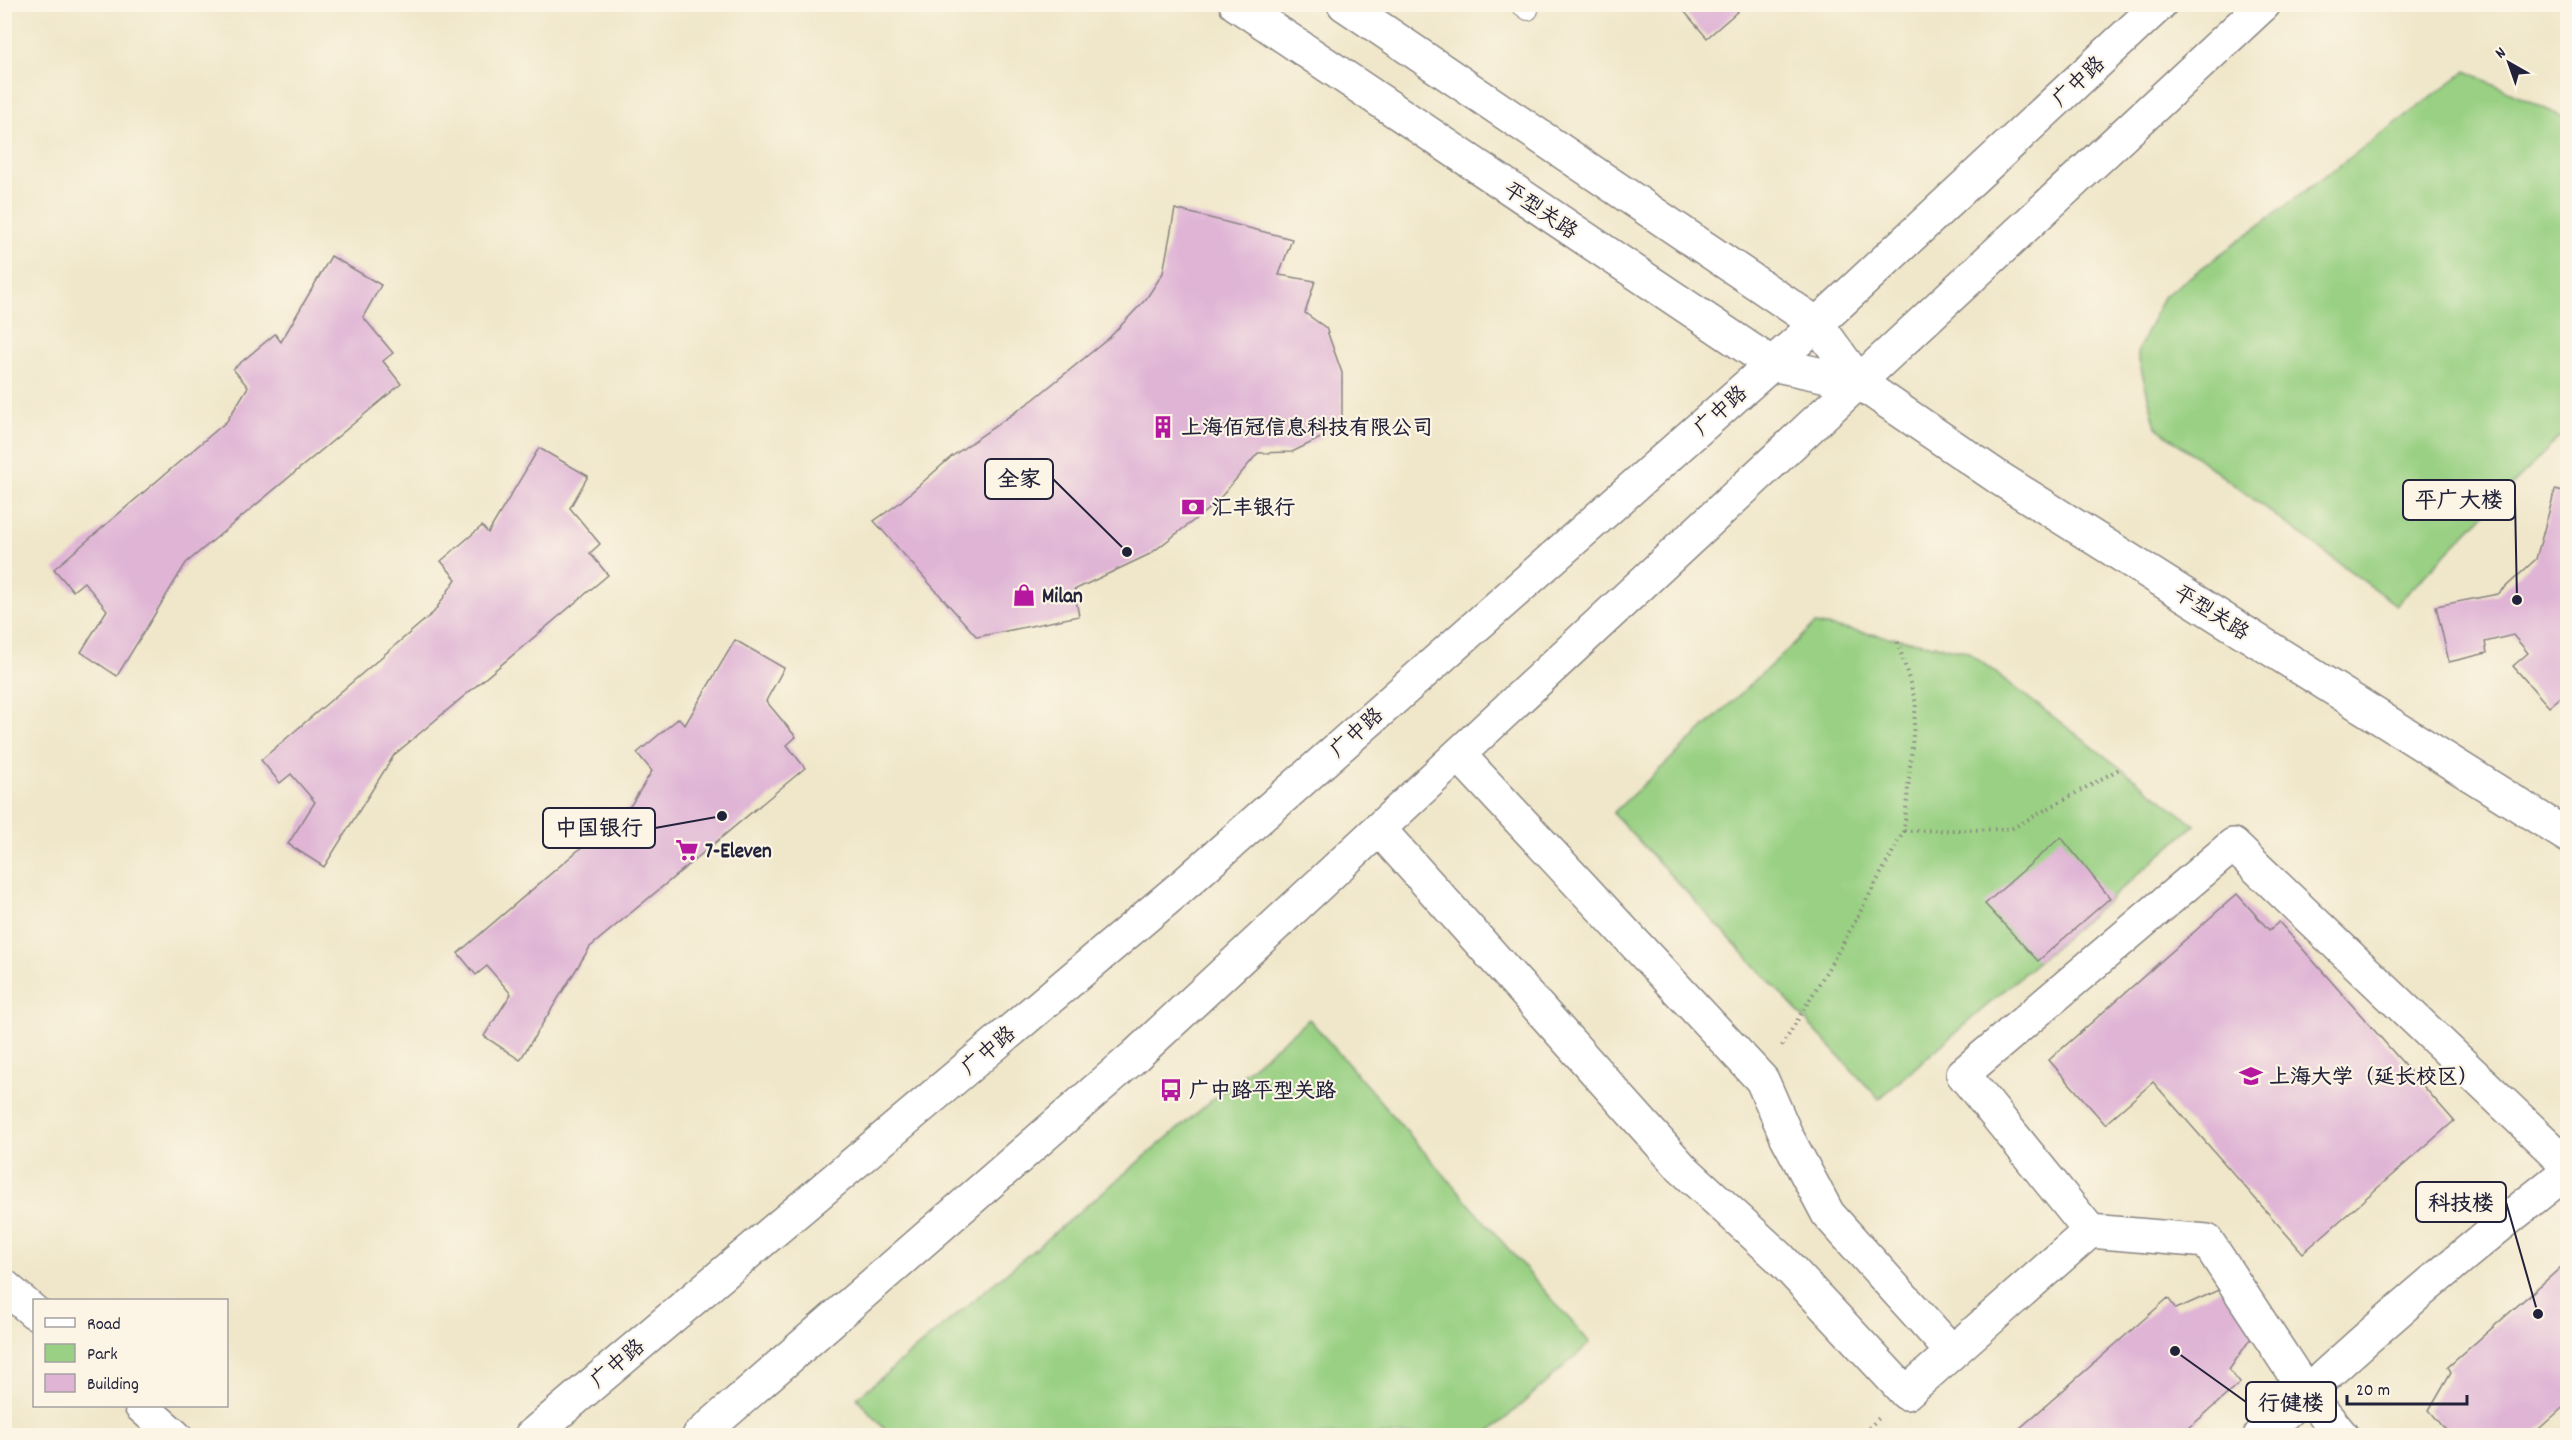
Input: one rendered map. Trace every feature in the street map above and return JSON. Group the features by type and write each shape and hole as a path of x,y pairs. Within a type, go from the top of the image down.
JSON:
{"street":[{"name":"平型关路","path":"1236,4 1772,364 1860,383"},
{"name":"平型关路","path":"1344,4 1817,324 1860,383 1999,478 2568,836"},
{"name":"广中路","path":"531,1436 1187,882 1817,324 2160,4"},
{"path":"699,1436 1135,1056 1860,383 2264,4"},
{"path":"1459,755 1762,1080 1787,1137 1828,1214 1952,1352"},
{"path":"1378,830 1682,1168 1779,1257 1906,1393 2090,1231 2207,1241 2306,1392 2342,1436"},
{"path":"2090,1231 1963,1074 2233,845 2568,1164"},
{"path":"2260,1436 2306,1392 2503,1221 2568,1171"},
{"path":"4,1286 33,1311"},
{"path":"142,1407 175,1436"}],"path":[{"path":"1762,1080 1841,947 1904,831 1916,703 1897,639"},
{"path":"1904,831 2011,829 2121,768"}],"green space":[{"path":"2466,71 2567,119 2567,429 2396,605 2156,427 2137,353 2163,297"},
{"path":"1815,624 1967,651 2195,825 1879,1099 1613,813"},
{"path":"1309,1019 1590,1343 1487,1435 890,1435 857,1398"}],"building":[{"path":"1678,4 1746,4 1707,38"},
{"name":"上海佰冠信息科技有限公司","path":"1175,209 1292,239 1279,275 1315,281 1305,313 1326,328 1342,373 1342,417 1323,437 1292,452 1258,453 1215,504 1150,554 1074,590 1079,616 977,637 874,521 898,504 951,457 1034,399 1109,338 1146,299 1163,273"},
{"path":"331,256 381,285 363,317 393,353 383,361 401,384 186,563 117,676 81,652 107,610 84,582 73,591 54,569 227,421 248,387 233,369 275,334 281,342"},
{"path":"539,448 588,476 570,508 600,544 590,553 608,575 394,755 324,867 288,844 315,802 291,774 280,783 261,760 434,612 456,579 441,561 482,526 488,533"},
{"path":"2555,490 2568,493 2568,691 2549,707 2513,666 2528,653 2513,635 2485,642 2487,653 2449,662 2436,606 2498,594 2536,559"},
{"path":"735,640 784,668 766,701 796,737 787,745 805,768 590,947 520,1060 484,1036 511,994 487,966 476,975 458,953 631,805 652,771 637,753 679,718 685,725"},
{"path":"2061,837 2110,898 2038,961 1985,904"},
{"path":"2237,894 2269,930 2279,922 2454,1121 2303,1253 2153,1082 2105,1124 2049,1060"},
{"path":"2568,1261 2568,1403 2531,1436 2451,1436 2429,1410 2451,1372 2448,1367"},
{"path":"2221,1289 2255,1332 2229,1370 2240,1383 2180,1436 2011,1436 2168,1298 2176,1309"}],"place":[{"name":"上海佰冠信息科技有限公司","path":"1163,427"},
{"name":"汇丰银行","path":"1193,507"},
{"name":"全家","path":"1127,552"},
{"name":"Milan","path":"1024,595"},
{"name":"平广大楼","path":"2517,600"},
{"name":"中国银行","path":"722,816"},
{"name":"7-Eleven","path":"687,850"},
{"name":"上海大学（延长校区）","path":"2251,1076"},
{"name":"广中路平型关路","path":"1171,1090"},
{"name":"科技楼","path":"2538,1314"},
{"name":"行健楼","path":"2175,1351"}]}
